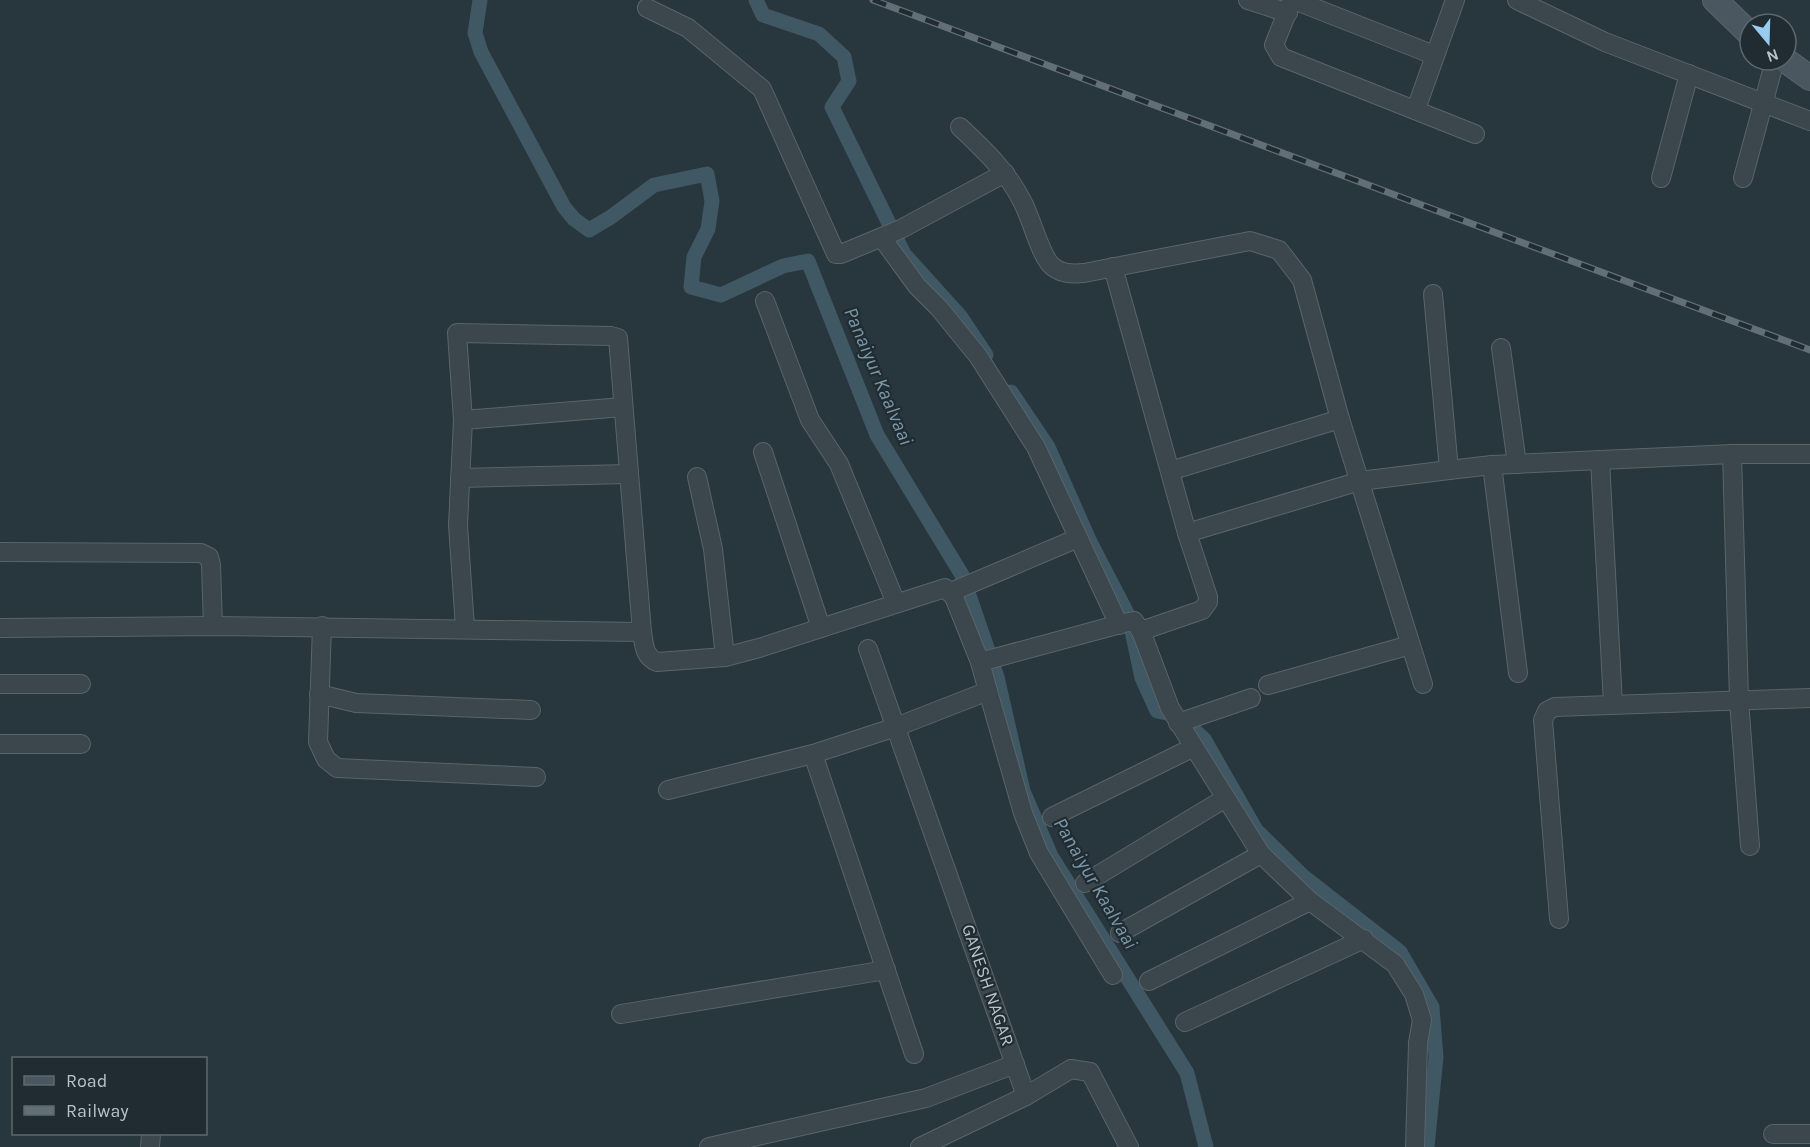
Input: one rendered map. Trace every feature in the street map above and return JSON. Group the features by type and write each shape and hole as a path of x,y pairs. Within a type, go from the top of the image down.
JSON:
{"street":[{"path":"1248,0 1291,4 1434,55"},
{"path":"1416,109 1455,0"},
{"path":"1516,0 1605,42 1810,121"},
{"path":"1715,0 1738,22"},
{"path":"1291,4 1274,45 1281,57 1475,134"},
{"path":"647,8 688,28 762,88 836,254 889,234 1005,173"},
{"path":"1743,178 1772,72"},
{"path":"1661,178 1689,74"},
{"path":"960,128 1005,173 1023,201 1050,264 1071,274 1250,241 1279,250 1302,280 1340,419 1423,684"},
{"path":"889,234 917,286 939,308 978,356 1036,447 1078,538 1129,625 1175,717 1204,760 1224,799 1261,854 1310,901 1395,964 1414,994 1422,1020 1418,1043 1415,1147"},
{"path":"989,660 1129,625 1202,610 1208,602 1113,267"},
{"path":"1433,294 1449,470"},
{"path":"765,301 810,420 839,464 896,603"},
{"path":"465,628 458,525 463,420 457,333 618,338 642,632 645,651 651,660 657,662 725,657 821,628 937,588 955,590 1078,538"},
{"path":"1501,348 1517,464"},
{"path":"463,420 623,408"},
{"path":"1170,471 1340,419"},
{"path":"763,452 821,628"},
{"path":"1187,533 1360,481 1492,465 1732,454 1810,454"},
{"path":"1732,454 1739,700 1750,846"},
{"path":"1600,460 1613,704"},
{"path":"1492,465 1518,673"},
{"path":"460,478 629,474"},
{"path":"697,477 713,549 725,657"},
{"path":"0,552 201,553 209,558 211,565 213,626"},
{"path":"955,590 989,660 988,691 1023,813 1039,853 1113,975"},
{"path":"0,628 213,626 642,632"},
{"path":"322,627 318,742 326,759 337,768 536,777"},
{"path":"1268,685 1410,645"},
{"name":"GANESH NAGAR","path":"868,649 1026,1096"},
{"path":"0,684 81,684"},
{"path":"668,790 813,753 896,726 988,691"},
{"path":"319,694 356,704 531,710"},
{"path":"1175,717 1251,698"},
{"path":"1559,919 1543,720 1547,711 1555,707 1613,704 1810,698"},
{"path":"0,744 81,744"},
{"path":"1052,817 1194,747"},
{"path":"813,753 914,1054"},
{"path":"1085,883 1224,799"},
{"path":"1120,933 1261,854"},
{"path":"1149,981 1310,901"},
{"path":"1185,1022 1364,939"},
{"path":"621,1014 886,970"},
{"path":"709,1147 926,1098 1015,1064"},
{"path":"920,1147 1026,1096 1071,1070 1090,1072 1129,1147"},
{"path":"1773,1134 1810,1134"}],"waterway":[{"name":"Panaiyur Kaalvaai","path":"480,0 475,33 481,52 564,207 574,219 589,230 611,217 654,185 707,174 712,201 708,229 694,257 691,287 721,295 783,266 808,261 877,435 962,575 997,677 1023,791 1051,856 1187,1073 1206,1147"},
{"path":"756,0 763,15 819,34 844,57 849,81 832,107 904,254 960,316 986,355"},
{"path":"1011,392 1048,447 1090,542 1129,617 1142,678 1157,711 1176,715"},
{"path":"1194,730 1204,739 1256,830 1304,877 1400,952 1432,1007 1436,1057 1427,1147"}],"railway":[{"path":"873,0 1810,350"}]}
